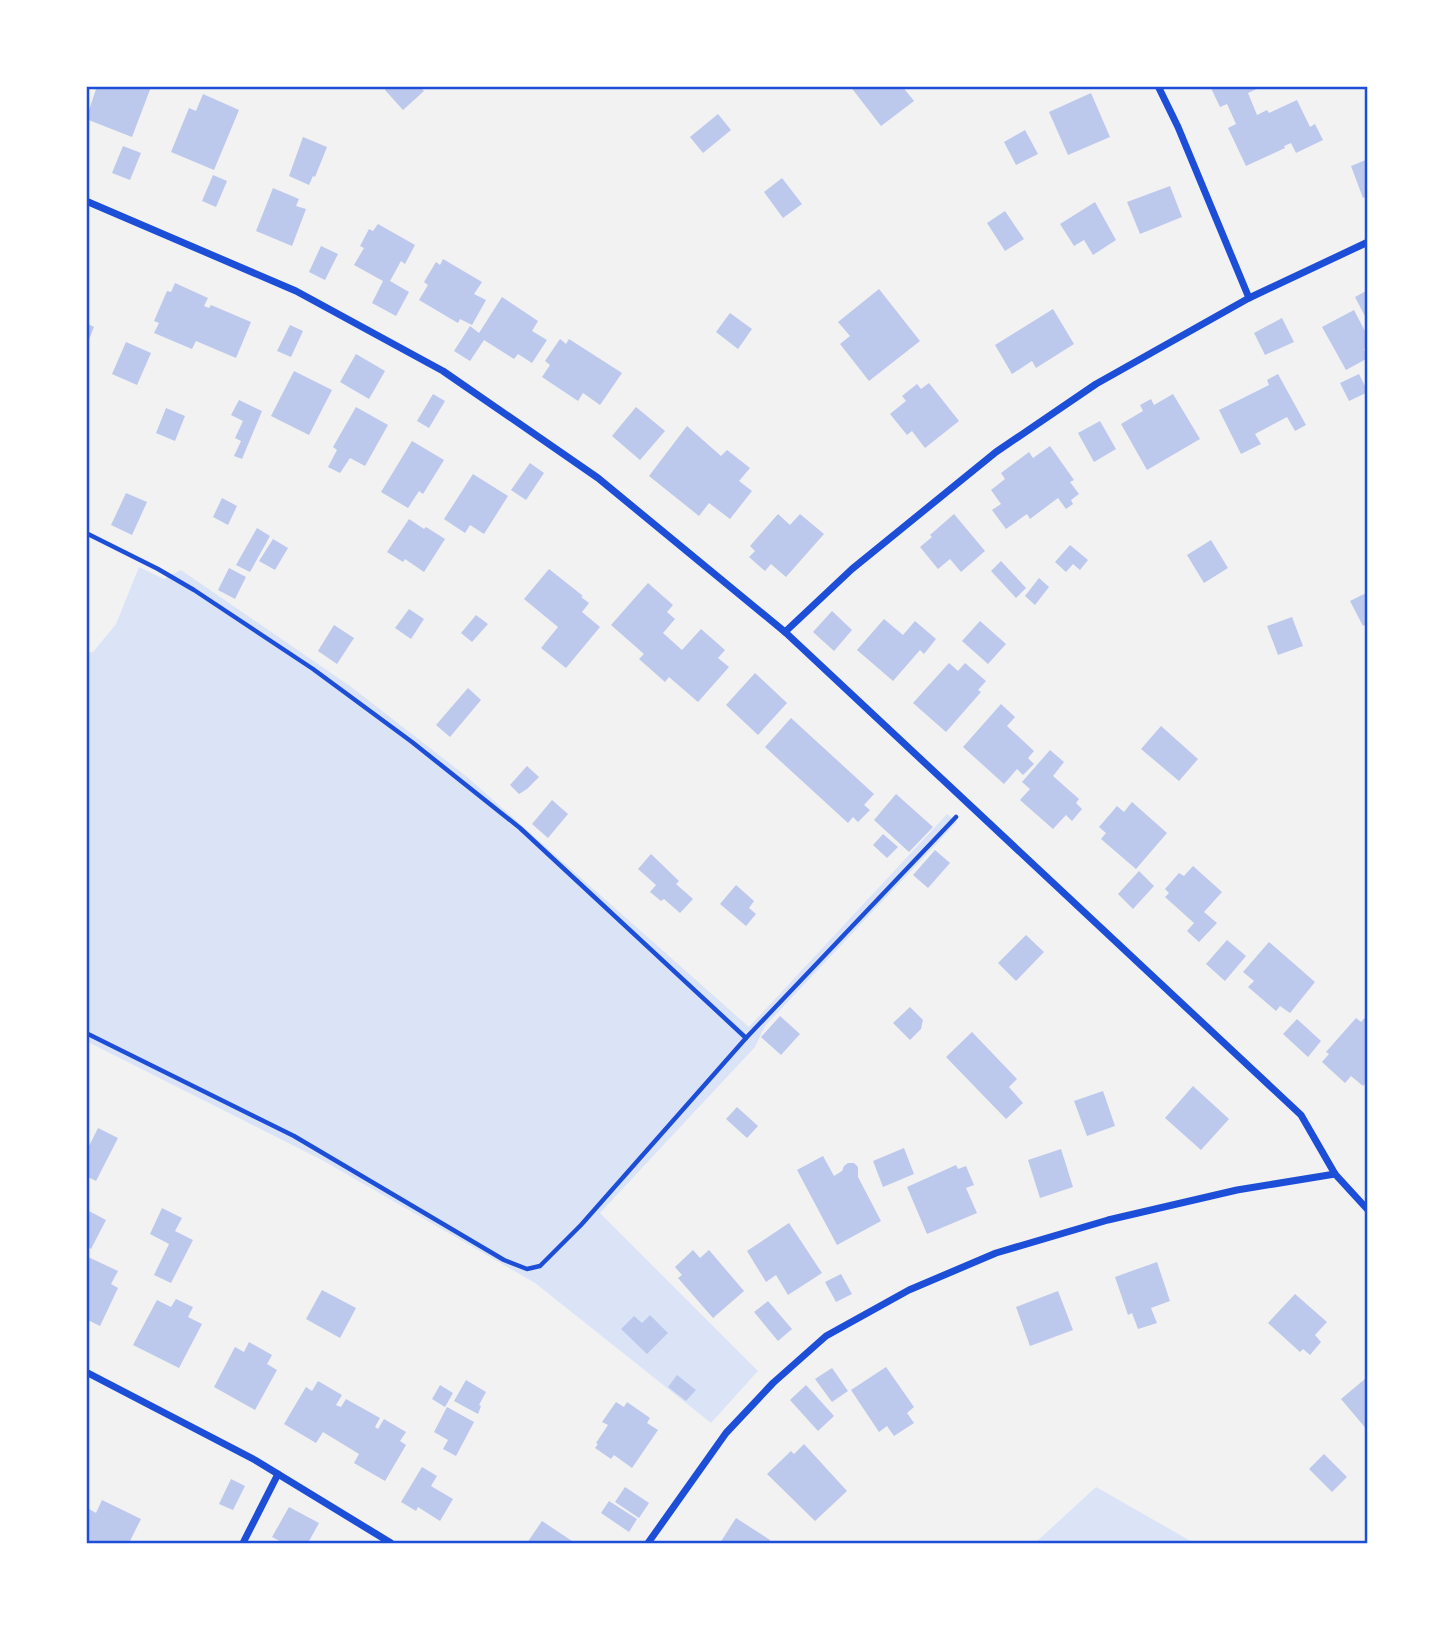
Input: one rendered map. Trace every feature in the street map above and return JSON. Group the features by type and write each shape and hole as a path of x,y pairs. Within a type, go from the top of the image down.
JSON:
{"street":[{"path":"1158,86 1178,127 1249,298"},
{"path":"86,201 296,291 443,371 598,478 785,632 1301,1115 1335,1174 1368,1210"},
{"path":"785,632 871,553 996,452 1096,384 1249,298 1368,242"},
{"path":"648,1543 726,1433 774,1382 826,1336 909,1290 996,1253 1108,1220 1237,1190 1335,1174"},
{"path":"86,1372 278,1474 391,1543"},
{"path":"243,1543 278,1474"}],"path":[{"path":"86,534 194,590 313,669 412,742 520,828 746,1038"},
{"path":"86,1033 294,1136 504,1260 527,1269 540,1266 581,1225 746,1038 969,804"}],"shaded area":[{"path":"139,567 164,579 181,570 350,686 466,776 749,1027 947,814 957,822 765,1026 755,1047 600,1213 758,1371 711,1423 535,1283 322,1160 86,1041 86,653 93,652 116,624"},
{"path":"1096,1487 1194,1543 1035,1543"}],"building":[{"path":"97,86 151,87 132,137 86,119"},
{"path":"389,86 420,86 424,91 403,110 385,90"},
{"path":"850,86 902,86 914,101 881,126"},
{"path":"1210,86 1256,86 1257,89 1248,93 1257,115 1267,110 1269,113 1297,100 1310,127 1315,124 1323,140 1296,153 1291,143 1246,166 1228,128 1236,124 1232,115 1227,104 1220,107"},
{"path":"1091,93 1110,137 1068,155 1049,112"},
{"path":"203,94 239,110 214,170 171,152 189,108 196,111"},
{"path":"718,114 731,130 703,153 690,137"},
{"path":"1025,130 1038,154 1016,165 1004,142"},
{"path":"303,137 327,147 309,185 289,176"},
{"path":"123,146 141,153 130,180 112,173"},
{"path":"1368,159 1368,196 1363,198 1351,166"},
{"path":"213,175 227,181 216,207 202,201"},
{"path":"782,178 802,204 783,218 764,192"},
{"path":"1170,186 1182,217 1140,234 1127,202"},
{"path":"273,188 299,199 296,206 306,209 292,246 256,231"},
{"path":"1095,202 1116,240 1093,255 1084,240 1074,246 1060,224"},
{"path":"1005,211 1024,239 1005,251 987,223"},
{"path":"378,224 415,245 405,264 401,261 390,281 409,292 396,316 372,303 383,281 354,265 364,248 360,246 369,229 373,231"},
{"path":"321,246 338,254 325,280 309,272"},
{"path":"443,259 482,282 474,294 486,300 472,325 460,319 458,323 419,300 428,285 424,282 436,262 440,265"},
{"path":"175,283 208,298 204,306 209,308 211,305 251,322 236,358 196,341 192,349 154,333 159,323 154,321 167,291 171,292"},
{"path":"879,289 920,341 869,381 840,344 850,336 838,322"},
{"path":"1368,290 1368,322 1355,297"},
{"path":"502,297 538,321 532,331 547,340 532,363 518,354 514,359 484,340 470,361 454,351 470,326 479,333"},
{"path":"1053,309 1074,344 1036,368 1032,361 1012,374 995,345"},
{"path":"1354,310 1368,337 1368,347 1364,349 1368,358 1346,370 1322,327"},
{"path":"730,313 752,329 738,349 716,332"},
{"path":"1282,318 1294,342 1265,355 1254,333"},
{"path":"86,323 94,327 86,347"},
{"path":"290,325 303,331 291,357 277,351"},
{"path":"560,339 566,344 569,339 622,373 600,405 583,393 578,401 542,377 550,365 545,361"},
{"path":"126,342 151,353 137,385 112,374"},
{"path":"356,354 385,371 369,399 340,382"},
{"path":"294,371 332,390 309,435 271,416"},
{"path":"1278,374 1306,425 1295,431 1287,417 1255,434 1261,444 1241,454 1219,410 1269,385 1267,380"},
{"path":"1359,374 1368,392 1349,401 1340,383"},
{"path":"929,383 959,421 925,448 912,431 907,435 890,414 906,401 902,396 917,384 921,389"},
{"path":"433,394 445,401 429,428 417,421"},
{"path":"1173,394 1200,439 1147,470 1121,424 1143,411 1140,405 1151,399 1154,405"},
{"path":"239,400 262,411 242,459 234,456 241,441 235,438 243,421 231,415"},
{"path":"356,407 388,425 365,466 350,458 340,473 328,467 337,450 333,447"},
{"path":"636,407 665,431 640,460 612,436"},
{"path":"166,408 185,416 175,441 156,433"},
{"path":"1100,421 1116,449 1094,462 1078,433"},
{"path":"687,426 721,456 727,450 750,468 739,481 752,491 730,519 709,503 699,516 649,476"},
{"path":"412,441 444,460 423,494 419,491 408,508 381,492"},
{"path":"1050,446 1074,480 1070,482 1079,494 1071,500 1073,504 1066,509 1058,498 1030,519 1027,514 1006,529 992,510 1001,504 991,490 1005,479 1001,473 1029,452 1033,458"},
{"path":"530,463 544,473 526,500 511,490"},
{"path":"473,474 508,496 484,534 470,525 465,533 444,519"},
{"path":"126,493 147,502 132,535 111,525"},
{"path":"222,498 237,506 228,525 213,517"},
{"path":"778,514 790,525 800,514 824,534 786,577 771,564 765,571 749,557 755,551 750,546"},
{"path":"954,514 985,551 961,572 950,559 938,569 920,547"},
{"path":"409,519 445,539 424,572 405,559 403,562 387,552"},
{"path":"257,528 270,536 250,572 236,565"},
{"path":"273,539 288,548 275,570 259,561"},
{"path":"1211,540 1228,568 1204,583 1187,555"},
{"path":"1070,545 1088,560 1080,570 1073,564 1066,572 1055,562"},
{"path":"1001,561 1026,588 1016,598 991,571"},
{"path":"229,568 246,577 235,599 218,590"},
{"path":"549,569 583,596 581,597 589,603 582,612 600,627 566,668 541,648 558,627 524,599"},
{"path":"1039,578 1049,587 1035,605 1025,596"},
{"path":"648,583 673,605 667,612 675,619 663,633 682,650 701,629 725,650 718,658 729,667 698,702 669,677 665,682 639,659 644,654 611,625"},
{"path":"1368,592 1368,623 1363,626 1350,601"},
{"path":"409,609 424,619 411,639 395,628"},
{"path":"832,611 852,630 834,651 813,632"},
{"path":"476,615 488,624 472,642 461,633"},
{"path":"1292,617 1303,646 1278,655 1267,626"},
{"path":"884,619 903,635 915,621 936,639 924,654 920,650 893,681 857,650"},
{"path":"980,621 1006,644 988,664 962,641"},
{"path":"334,625 354,638 337,664 318,651"},
{"path":"949,663 958,671 965,663 986,681 978,690 981,692 946,732 913,703"},
{"path":"755,673 787,703 758,735 726,705"},
{"path":"468,688 481,700 450,737 436,725"},
{"path":"1001,704 1015,717 1007,726 1034,751 1028,758 1034,764 1023,775 1017,769 1004,784 963,747"},
{"path":"791,718 874,794 864,805 870,810 858,822 853,817 848,823 765,747"},
{"path":"1161,726 1198,759 1179,781 1141,749"},
{"path":"1050,750 1064,762 1053,776 1079,799 1076,803 1082,809 1072,821 1066,815 1053,829 1020,800 1030,789 1022,782"},
{"path":"527,766 539,777 519,794 510,785"},
{"path":"896,794 933,827 909,852 874,820"},
{"path":"552,800 568,814 548,838 532,824"},
{"path":"1132,802 1167,833 1136,869 1101,839 1106,833 1099,827 1117,806 1124,812"},
{"path":"883,834 898,847 887,858 873,845"},
{"path":"935,850 950,863 928,888 913,875"},
{"path":"651,854 679,881 676,884 693,899 680,913 664,899 661,901 650,892 656,885 638,869"},
{"path":"1193,866 1222,892 1204,912 1217,923 1199,942 1187,931 1194,923 1165,897 1169,893 1165,889 1179,873 1184,876"},
{"path":"1139,871 1154,886 1133,909 1118,894"},
{"path":"736,885 754,901 749,908 756,914 746,926 720,904"},
{"path":"1026,935 1044,952 1016,981 998,963"},
{"path":"1227,940 1246,956 1225,981 1206,964"},
{"path":"1269,942 1315,982 1290,1013 1280,1006 1276,1011 1248,987 1254,981 1243,972"},
{"path":"910,1007 923,1020 921,1029 910,1040 893,1023"},
{"path":"1368,1014 1368,1080 1363,1086 1351,1076 1345,1083 1322,1062 1329,1054 1326,1052 1356,1018 1361,1022"},
{"path":"780,1016 800,1034 781,1055 761,1037"},
{"path":"1297,1019 1321,1041 1308,1057 1283,1034"},
{"path":"972,1032 1017,1079 1009,1087 1023,1103 1006,1119 946,1057"},
{"path":"1193,1086 1229,1119 1201,1150 1165,1118"},
{"path":"1103,1091 1115,1126 1087,1136 1074,1101"},
{"path":"737,1107 758,1126 747,1138 726,1119"},
{"path":"98,1128 118,1138 96,1181 86,1176 86,1147 88,1148"},
{"path":"904,1148 914,1174 883,1187 873,1161"},
{"path":"1061,1149 1073,1187 1040,1198 1028,1160"},
{"path":"823,1156 834,1176 848,1163 854,1163 858,1167 858,1177 881,1221 837,1245 797,1170"},
{"path":"956,1165 958,1169 966,1166 974,1185 966,1188 977,1213 927,1234 907,1187"},
{"path":"162,1208 182,1218 175,1231 193,1240 171,1283 154,1275 169,1244 150,1234"},
{"path":"87,1210 106,1220 91,1249 86,1246"},
{"path":"789,1223 822,1273 788,1295 776,1275 766,1282 747,1251"},
{"path":"693,1250 700,1258 709,1250 744,1291 713,1318 678,1278 682,1275 675,1267"},
{"path":"86,1256 118,1271 111,1284 118,1288 100,1326 86,1319"},
{"path":"1157,1262 1170,1301 1151,1308 1157,1323 1138,1329 1132,1313 1128,1315 1115,1277"},
{"path":"841,1274 852,1294 836,1302 825,1282"},
{"path":"322,1290 356,1308 340,1338 306,1319"},
{"path":"1058,1291 1073,1330 1030,1346 1016,1307"},
{"path":"1295,1294 1327,1322 1315,1335 1321,1342 1310,1355 1303,1349 1300,1352 1268,1323"},
{"path":"176,1299 193,1307 188,1317 202,1324 179,1368 133,1345 157,1300 171,1307"},
{"path":"768,1301 792,1329 778,1341 754,1312"},
{"path":"650,1315 668,1333 647,1354 621,1329 634,1316 642,1323"},
{"path":"249,1342 272,1355 267,1364 277,1370 255,1410 214,1387 235,1347 244,1352"},
{"path":"886,1367 914,1407 907,1413 914,1423 894,1436 887,1426 879,1432 851,1390"},
{"path":"832,1368 848,1391 832,1402 815,1379"},
{"path":"677,1375 696,1390 686,1401 668,1387"},
{"path":"1365,1379 1368,1382 1368,1431 1341,1399"},
{"path":"466,1380 486,1392 479,1405 478,1414 454,1401"},
{"path":"318,1381 342,1395 336,1405 341,1407 346,1399 380,1418 375,1427 378,1429 384,1419 406,1432 400,1441 406,1445 385,1481 354,1463 359,1454 323,1432 316,1443 284,1424 306,1387 312,1391"},
{"path":"440,1385 453,1393 445,1407 432,1399"},
{"path":"806,1385 834,1416 818,1431 790,1400"},
{"path":"616,1402 624,1407 627,1402 650,1418 647,1423 658,1430 632,1468 614,1455 611,1459 595,1448 608,1425 602,1422"},
{"path":"447,1407 474,1422 456,1456 443,1449 448,1440 434,1432"},
{"path":"804,1444 847,1491 815,1521 767,1474 791,1451 794,1454"},
{"path":"1324,1454 1347,1477 1332,1492 1309,1469"},
{"path":"422,1467 437,1476 431,1486 453,1499 440,1521 418,1507 416,1511 401,1502"},
{"path":"231,1479 245,1486 233,1510 219,1504"},
{"path":"625,1487 649,1503 639,1518 615,1502"},
{"path":"102,1500 141,1519 129,1543 86,1543 86,1516 89,1509 96,1513"},
{"path":"609,1501 637,1519 629,1532 601,1513"},
{"path":"289,1507 319,1523 308,1543 284,1543 272,1537"},
{"path":"736,1518 770,1540 769,1543 720,1543"},
{"path":"542,1521 575,1543 527,1543"}]}
